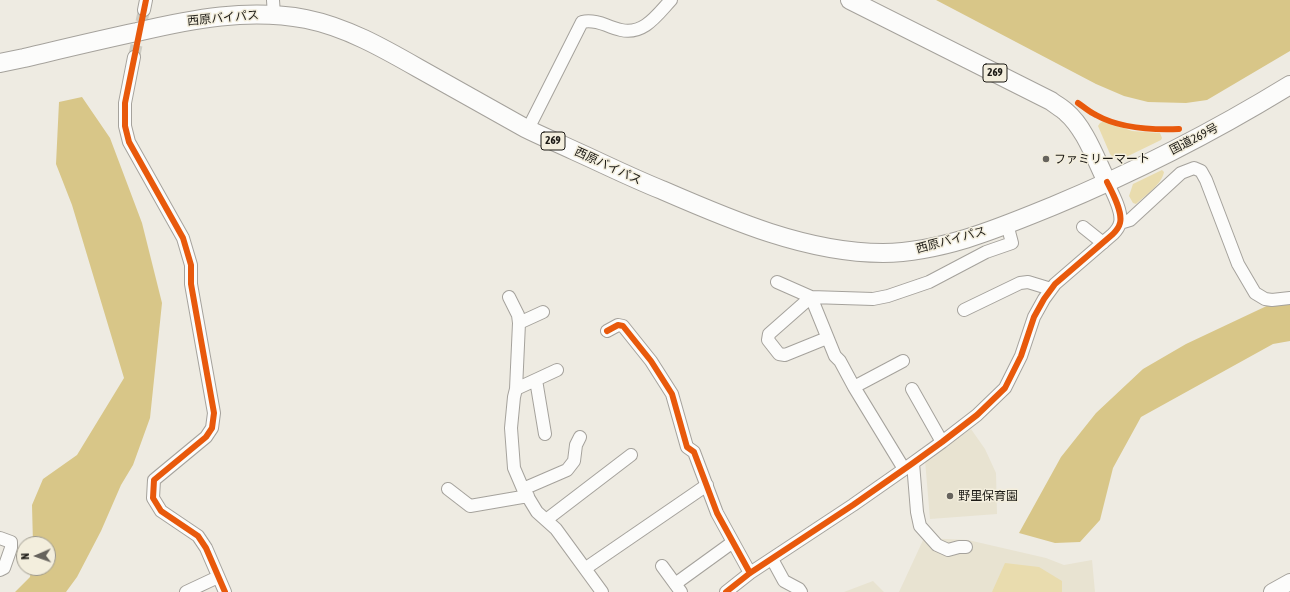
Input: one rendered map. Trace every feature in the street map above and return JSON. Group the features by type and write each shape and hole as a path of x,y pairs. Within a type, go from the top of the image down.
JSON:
{"highway":[{"name":"269","path":"850,0 1051,101 1067,112 1081,130 1107,182"},
{"name":"西原バイパス","path":"0,63 184,21 241,14 273,8 333,26 362,38 528,129 636,179 688,201 771,232 809,244 836,249 864,252 907,251 928,248 966,239 1085,193 1107,182"},
{"name":"国道269号","path":"1107,182 1179,147 1239,115 1290,85"}],"main road":[{"path":"1272,592 1290,582"}],"street":[{"path":"528,129 582,22 593,21 620,30 628,31 638,29 648,25 671,0"},
{"path":"134,57 125,103 125,126 129,142 183,238 191,265 191,284 214,413 212,428 206,437 154,480 153,498 161,511 198,536 206,548 225,592"},
{"path":"1120,223 1130,220 1181,173 1194,168 1201,171 1206,180 1238,264 1255,293 1265,299 1272,300 1290,298"},
{"path":"726,592 750,573 853,505 942,442 977,415 1005,388 1021,356 1034,317 1044,299 1055,284 1113,234 1120,223 1120,210 1107,182"},
{"path":"777,282 812,297 873,299 888,296 929,282 986,252 1012,243 1007,224"},
{"path":"1083,226 1103,243"},
{"path":"964,310 1020,283 1028,282 1051,289"},
{"path":"509,297 518,315 519,324 516,389 511,428 514,468 537,512 556,529 586,568 602,592"},
{"path":"812,297 835,356 840,361 854,387 908,466 920,526 937,545 948,550 966,547"},
{"path":"812,297 769,334 768,340 779,354 785,355 827,338"},
{"path":"519,324 543,312"},
{"path":"607,331 618,325 623,326 651,361 672,394 687,446 694,452 718,513 750,573"},
{"path":"854,387 903,361"},
{"path":"516,389 557,370"},
{"path":"536,380 545,434"},
{"path":"912,389 942,442"},
{"path":"448,489 470,506 526,493 567,470 574,461 576,445 580,437"},
{"path":"546,520 631,455"},
{"path":"586,568 707,485"},
{"path":"0,538 11,542 11,548 4,568 0,570"},
{"path":"662,566 678,588 733,542"},
{"path":"772,559 784,581 799,589 801,592"},
{"path":"186,592 218,577"}],"shaded area":[{"path":"936,0 1290,0 1290,51 1207,100 1186,103 1148,102 1124,96 1096,84"},
{"path":"82,97 110,138 142,223 162,303 150,418 133,465 121,485 101,531 77,577 66,592 15,592 30,576 56,576 56,536 33,536 32,505 43,479 77,455 124,378 72,205 56,164 59,102"},
{"path":"1104,121 1132,131 1160,133 1162,138 1161,140 1124,158 1116,158 1110,154 1098,126"},
{"path":"1162,170 1164,172 1163,176 1157,185 1136,204 1133,203 1129,196 1133,184"},
{"path":"1290,295 1290,341 1273,344 1141,417 1113,468 1100,520 1080,542 1055,543 1019,533 1061,457 1096,413 1143,369 1186,344"},
{"path":"971,429 985,449 996,473 997,514 930,519 925,460"},
{"path":"924,538 968,540 1046,558 1064,565 1092,560 1095,592 899,592"},
{"path":"1005,563 1039,567 1062,581 1062,592 992,592"},
{"path":"873,581 884,592 844,592"}],"tunnel":[{"path":"134,57 144,10"}],"cycle path":[{"path":"146,0 125,103 125,126 129,142 183,238 191,265 191,284 214,413 212,428 206,437 154,480 153,498 161,511 198,536 206,548 225,592"},
{"path":"1078,103 1093,114 1115,123 1136,127 1179,129"},
{"path":"726,592 750,573 853,505 942,442 977,415 1005,388 1021,356 1034,317 1044,299 1055,284 1113,234 1119,226 1121,218 1119,208 1107,182"},
{"path":"607,331 618,325 623,326 651,361 672,394 687,447 694,452 717,513 750,573"}],"place":[{"name":"ファミリーマート","path":"1046,159"},
{"name":"野里保育園","path":"950,496"}]}
